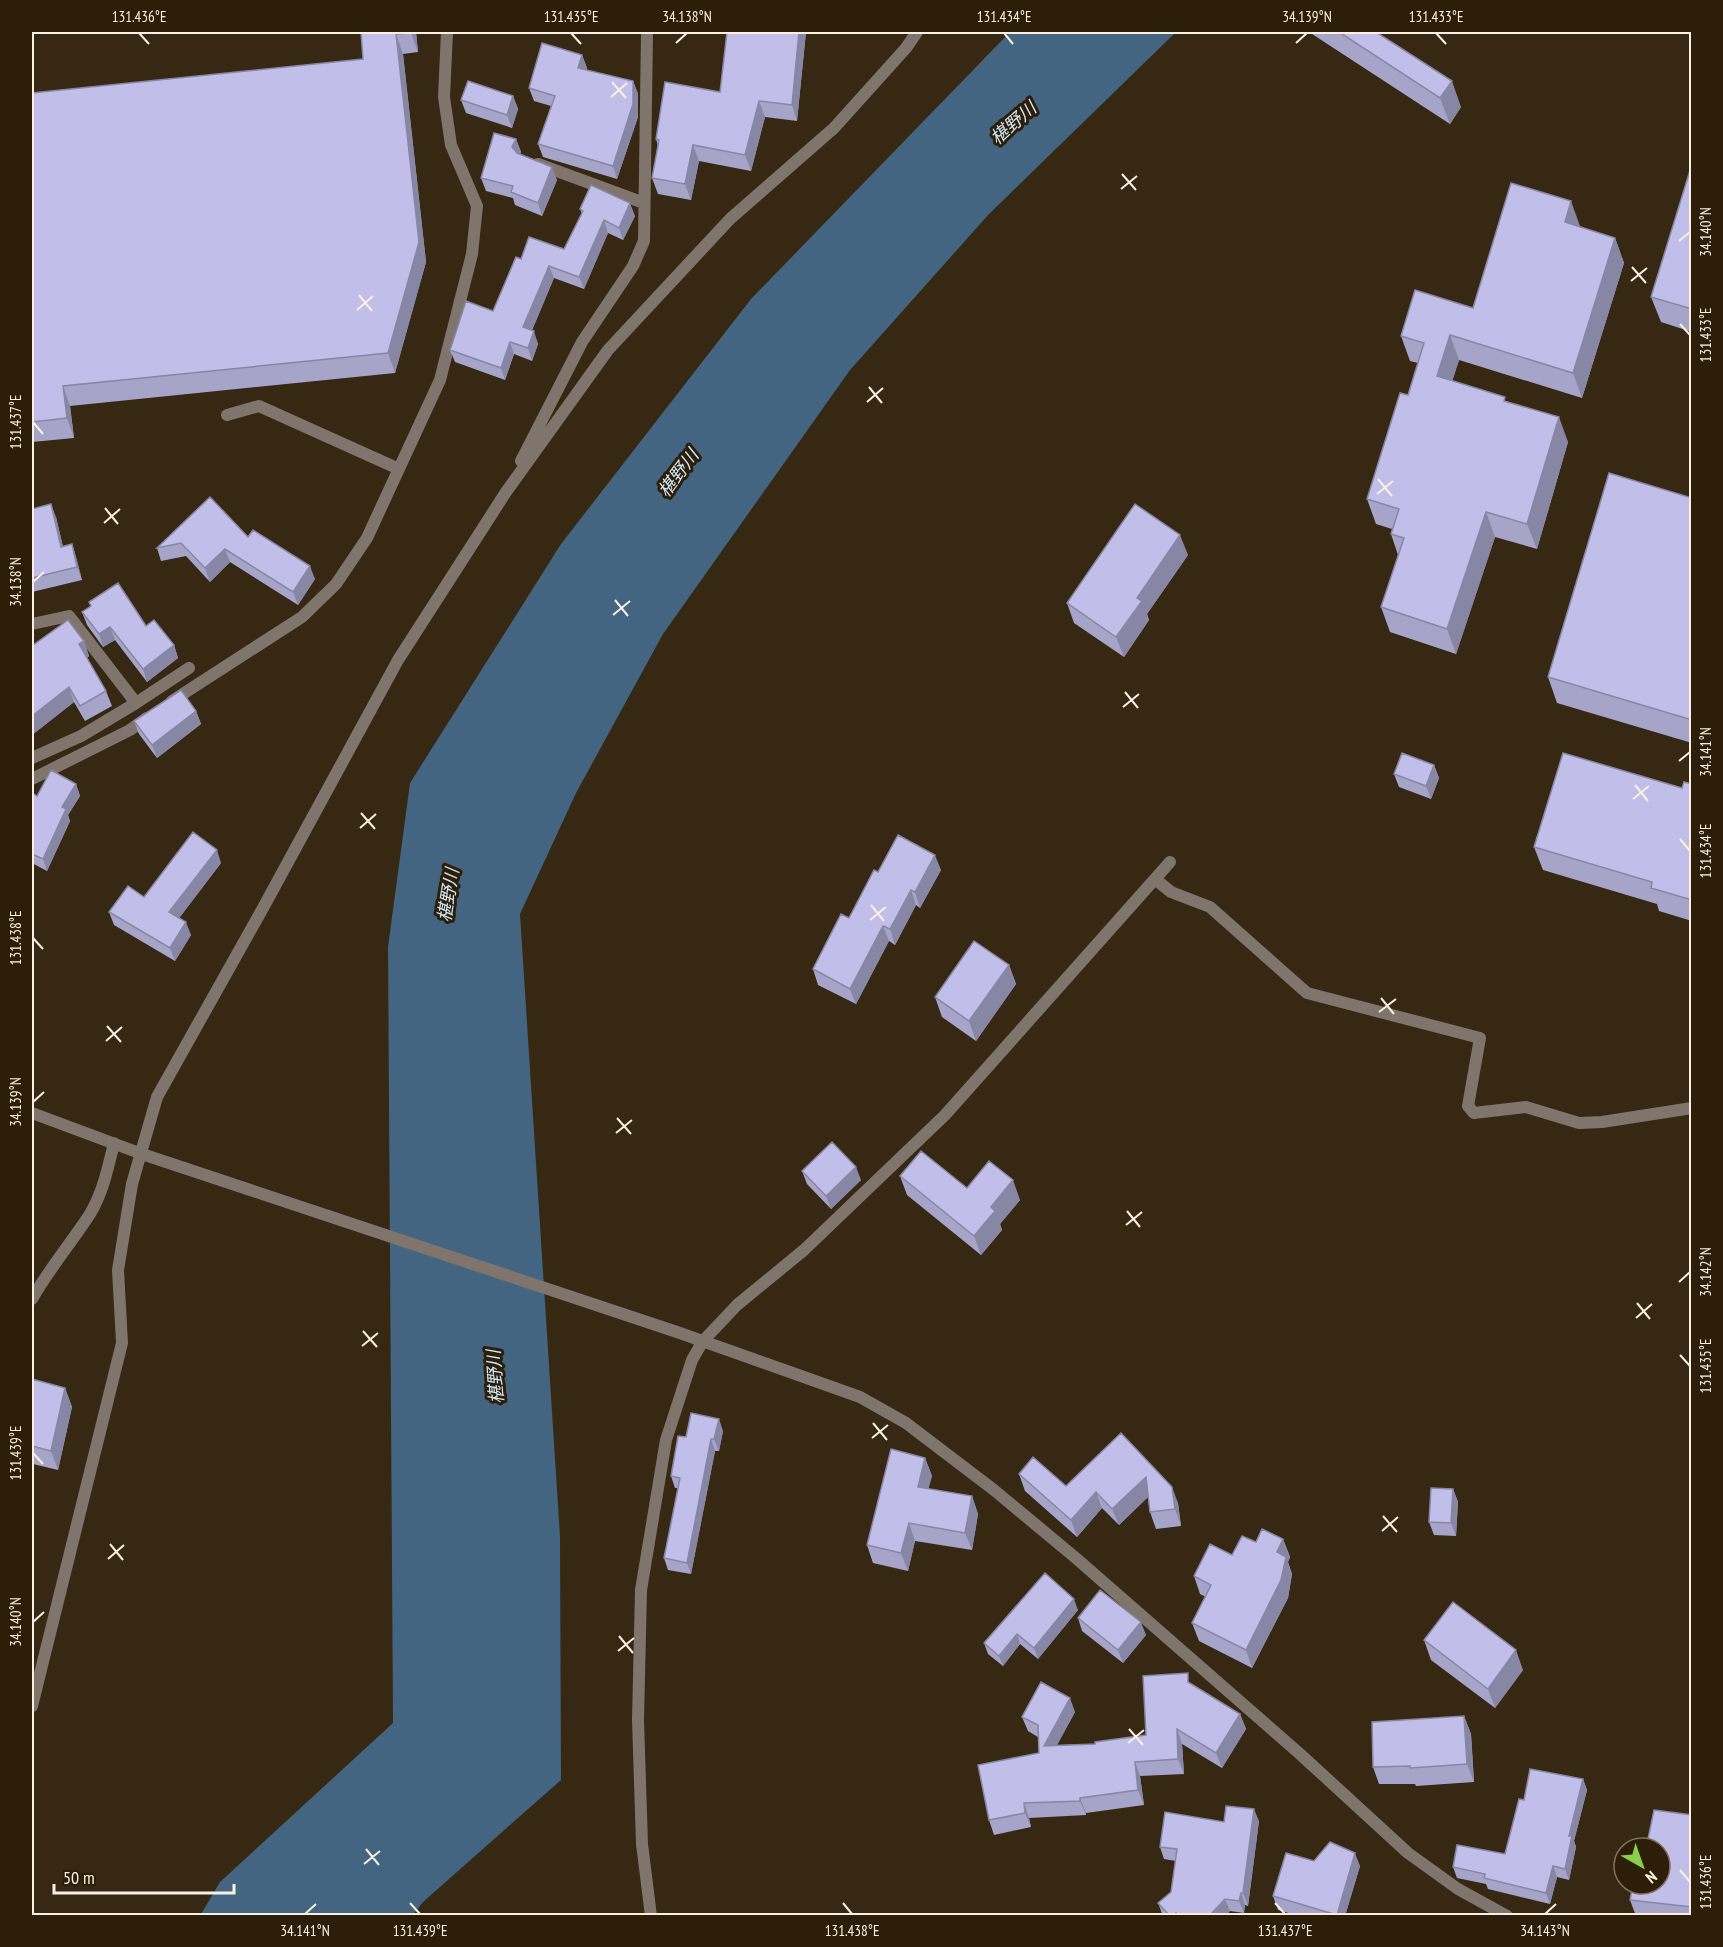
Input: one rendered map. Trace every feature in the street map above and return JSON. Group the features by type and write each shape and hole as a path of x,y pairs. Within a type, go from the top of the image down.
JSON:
{"street":[{"path":"32,779 130,730 302,617 342,575 367,538 440,380 472,254 477,206 451,145 444,97 447,32"},
{"path":"506,492 582,342 633,266 644,241 647,32"},
{"path":"32,1706 123,1343 118,1270 132,1184 157,1097 398,660 506,492 608,350 730,219 834,128 906,48 917,32"},
{"path":"525,159 644,203"},
{"path":"227,415 259,406 399,469"},
{"path":"32,624 69,616 136,703"},
{"path":"32,758 81,736 189,668"},
{"path":"651,1916 642,1844 638,1720 641,1590 666,1440 692,1360 703,1341 737,1305 804,1250 945,1115 1170,862"},
{"path":"1155,879 1171,892 1209,908 1307,993 1480,1038 1468,1106 1474,1113 1526,1107 1579,1123 1602,1122 1692,1108"},
{"path":"32,1113 174,1165 677,1332 860,1397 906,1423 994,1490 1077,1559 1300,1754 1408,1853 1458,1889 1507,1916"},
{"path":"32,1299 55,1260 90,1213 104,1183 114,1143"}],"water":[{"name":"椹野川","path":"1010,32 1176,32 989,214 850,370 663,634 576,793 520,914 560,1536 561,1780 423,1902 413,1915 200,1916 220,1882 393,1723 388,947 410,783 561,544 751,299"}],"building":[{"path":"361,32 411,32 396,34 419,242 388,353 63,386 67,418 32,422 32,93 363,59"},
{"path":"727,32 799,32 792,105 759,101 745,155 693,145 685,184 652,178 659,140 656,139 665,82 720,92"},
{"path":"1339,32 1376,32 1452,81 1440,98"},
{"path":"542,43 582,55 578,68 633,81 633,104 613,166 538,144 555,96 529,88"},
{"path":"468,81 513,96 507,115 461,100"},
{"path":"494,133 516,139 512,147 517,153 552,167 538,203 511,192 513,186 481,178"},
{"path":"1692,164 1692,309 1651,297"},
{"path":"1511,183 1571,201 1565,222 1615,238 1573,373 1450,335 1437,376 1505,397 1504,401 1559,417 1527,524 1486,512 1447,629 1381,607 1404,538 1391,534 1399,509 1367,499 1400,393 1408,395 1424,343 1401,336 1415,290 1473,308"},
{"path":"591,185 630,203 619,228 604,220 579,277 549,266 523,327 534,331 528,348 510,342 501,368 450,350 466,301 493,311 516,257 521,259 529,237 564,249 583,211 580,209"},
{"path":"1609,473 1692,498 1692,720 1548,677"},
{"path":"210,497 248,537 253,530 310,566 293,592 225,549 205,568 181,543 157,548"},
{"path":"51,504 61,547 72,544 77,567 32,578 32,509"},
{"path":"1135,504 1180,535 1137,598 1142,601 1116,637 1067,603"},
{"path":"118,583 146,626 154,620 174,645 143,669 110,627 99,634 82,612 91,606 89,602"},
{"path":"68,620 84,641 79,644 106,691 80,706 69,687 32,716 32,646"},
{"path":"181,690 196,711 152,745 134,721"},
{"path":"1402,753 1434,765 1426,786 1394,774"},
{"path":"1563,753 1682,788 1684,782 1692,784 1692,900 1651,888 1652,882 1534,847"},
{"path":"51,770 76,784 62,807 66,809 43,859 32,854 32,798 34,794 37,796"},
{"path":"193,832 217,850 169,912 186,922 170,948 109,912 128,886 144,897"},
{"path":"898,835 935,855 915,892 911,890 890,929 883,926 850,989 813,969 841,914 849,918 874,870 878,872"},
{"path":"974,941 1009,965 969,1021 935,997"},
{"path":"832,1142 856,1167 826,1196 802,1171"},
{"path":"921,1151 967,1188 989,1161 1013,1180 991,1207 995,1211 974,1236 900,1176"},
{"path":"32,1379 65,1388 51,1451 32,1446"},
{"path":"691,1413 719,1419 714,1439 711,1439 687,1563 664,1558 680,1478 671,1476 678,1436 686,1437"},
{"path":"1121,1433 1172,1487 1175,1509 1150,1512 1146,1477 1112,1509 1096,1492 1071,1520 1019,1474 1033,1457 1066,1486"},
{"path":"891,1449 925,1458 918,1487 972,1496 965,1533 909,1523 901,1553 867,1545"},
{"path":"1431,1488 1453,1489 1451,1523 1429,1522"},
{"path":"1262,1529 1283,1539 1277,1552 1286,1557 1281,1580 1246,1650 1192,1623 1211,1585 1194,1576 1210,1544 1232,1555 1242,1536 1256,1542"},
{"path":"1045,1573 1074,1599 1034,1648 1017,1634 999,1656 984,1643"},
{"path":"1100,1590 1141,1622 1118,1650 1078,1618"},
{"path":"1453,1602 1516,1650 1488,1689 1424,1640"},
{"path":"1188,1673 1188,1682 1240,1714 1216,1753 1177,1729 1178,1759 1135,1762 1138,1790 1080,1798 1080,1801 1024,1803 1025,1813 989,1820 978,1765 1039,1753 1038,1725 1022,1717 1041,1682 1070,1698 1044,1746 1095,1744 1095,1742 1146,1735 1143,1676"},
{"path":"1464,1716 1467,1764 1410,1768 1410,1766 1373,1767 1372,1722"},
{"path":"1530,1769 1583,1779 1569,1836 1572,1836 1565,1869 1553,1866 1546,1893 1484,1878 1485,1874 1453,1867 1457,1845 1505,1854 1519,1799 1524,1800"},
{"path":"1226,1806 1254,1809 1243,1893 1239,1901 1225,1899 1209,1916 1179,1916 1176,1913 1170,1916 1158,1903 1171,1892 1177,1849 1160,1847 1165,1812 1224,1822"},
{"path":"1654,1810 1692,1815 1692,1907 1630,1900 1631,1896 1672,1896 1672,1836 1649,1836"},
{"path":"1330,1842 1355,1853 1337,1915 1273,1896 1286,1853 1314,1861"}]}
